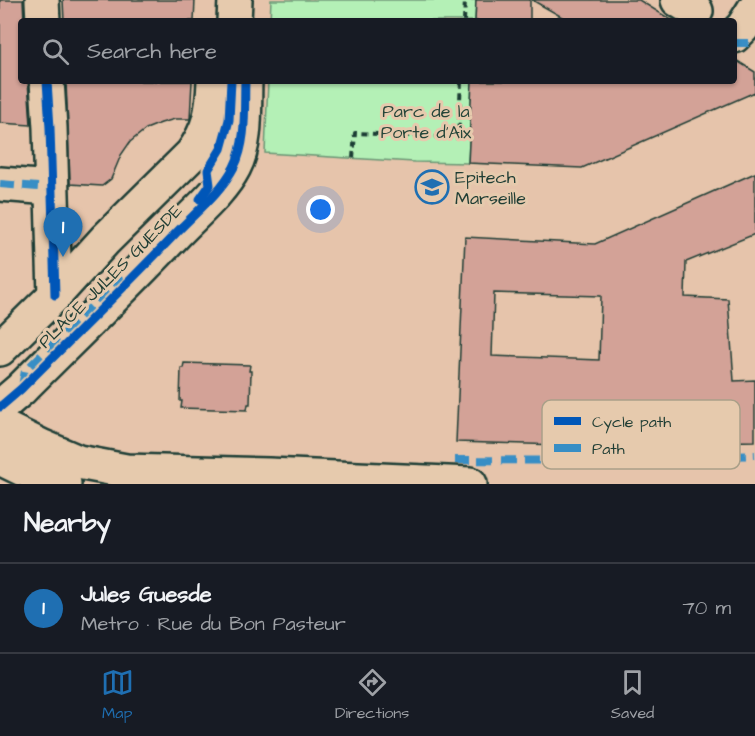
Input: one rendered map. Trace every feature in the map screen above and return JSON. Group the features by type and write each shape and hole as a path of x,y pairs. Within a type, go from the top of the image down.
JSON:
{"street":[{"path":"42,0 43,18"},
{"path":"217,18 218,0"},
{"path":"234,18 235,0"},
{"path":"248,0 248,18"},
{"path":"737,33 755,8"},
{"path":"737,43 755,43"},
{"path":"47,84 55,295"},
{"path":"214,84 213,104 227,123"},
{"path":"227,123 231,84"},
{"path":"227,123 244,84"},
{"name":"PLACE JULES GUESDE","path":"0,349 192,154 202,141 227,123"},
{"name":"PLACE JULES GUESDE","path":"0,376 4,375 208,170 221,149 227,123"},
{"name":"PLACE JULES GUESDE","path":"0,407 153,258 224,184 240,153 227,123"},
{"path":"0,184 51,188"},
{"path":"0,426 78,462 125,478 470,484"},
{"path":"0,458 64,484"}],"path":[{"path":"464,18 465,0"},
{"path":"353,158 355,133 458,138 461,84"}],"green space":[{"path":"271,0 476,0 475,18 270,18"},
{"name":"Parc de la Porte d'Aix","path":"268,84 472,84 468,163 265,153"}],"building":[{"path":"0,0 23,0 24,18 18,18 18,84 28,84 31,125 0,123"},
{"path":"63,0 195,0 194,18 64,18"},
{"path":"476,0 530,0 530,18 475,18"},
{"path":"532,0 639,0 668,18 564,18"},
{"path":"737,61 755,72 755,92 582,168 468,163 472,84 737,84"},
{"path":"66,84 192,84 190,119 175,119 146,129 130,142 121,155 111,179 102,186 70,184"},
{"path":"755,173 755,234 686,262 685,297 728,299 734,381 755,380 755,441 740,441 740,400 542,400 542,444 456,442 465,237 595,244","holes":["494,293 601,296 599,360 492,356"]},
{"path":"184,363 250,365 250,404 247,410 181,408 181,368"}],"marked path":[{"path":"737,43 755,43"},
{"path":"0,184 51,188"},
{"path":"22,386 25,371 122,277"},
{"path":"740,456 755,455"},
{"path":"455,460 542,461"}],"cycle path":[{"path":"47,84 55,295"},
{"path":"200,199 210,185 208,170 221,149 229,120 231,84"},
{"path":"0,407 99,311 208,201 229,176 241,147 245,84"}],"place":[{"name":"Epitech Marseille","path":"432,187"},
{"name":"Jules Guesde","path":"63,257"}]}
